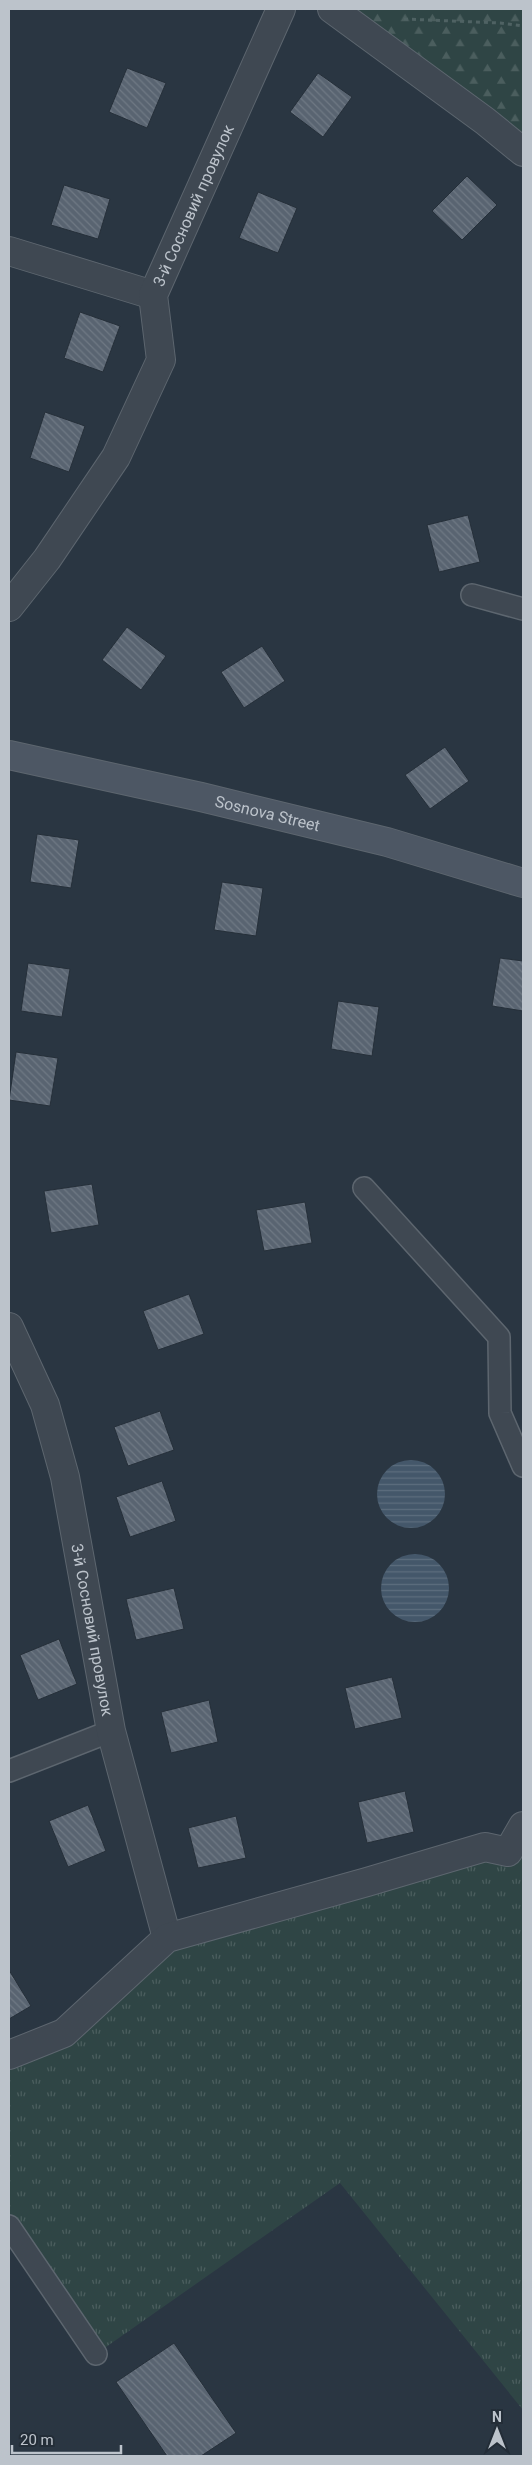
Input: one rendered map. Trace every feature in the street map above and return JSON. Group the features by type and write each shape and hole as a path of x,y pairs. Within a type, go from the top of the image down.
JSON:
{"street":[{"name":"3-й Сосновий провулок","path":"9,607 47,559 116,457 161,360 153,295 281,9"},
{"path":"332,9 485,121 523,152"},
{"path":"9,251 153,295"},
{"name":"Sosnova Street","path":"9,755 201,797 387,842 523,883"},
{"name":"3-й Сосновий провулок","path":"9,1327 45,1405 64,1477 111,1731 167,1938"},
{"path":"9,2055 64,2033 167,1938 484,1847 508,1852 523,1826"}],"lane":[{"path":"472,595 523,609"},
{"path":"364,1188 498,1337 500,1413 523,1466"},
{"path":"9,1771 111,1731"},
{"path":"9,2226 96,2354"}],"path":[{"path":"402,19 500,23 523,26"}],"green space":[{"path":"332,9 523,9 523,152"},
{"path":"523,1818 523,2410 340,2183 96,2354 9,2226 9,2055 64,2033 167,1938 484,1847"}],"water":[{"path":"411,1460 424,1463 435,1470 442,1481 445,1494 442,1507 435,1518 424,1525 411,1528 398,1525 387,1518 380,1507 377,1494 380,1481 387,1470 398,1463"},
{"path":"415,1554 428,1557 439,1564 446,1575 449,1588 446,1601 439,1612 428,1619 415,1622 402,1619 391,1612 384,1601 381,1588 384,1575 391,1564 402,1557"}],"building":[{"path":"127,68 166,83 147,128 109,112"},
{"path":"318,73 352,97 323,137 290,112"},
{"path":"467,176 497,205 462,240 432,211"},
{"path":"64,185 110,199 98,239 51,225"},
{"path":"258,192 297,208 278,253 239,238"},
{"path":"80,312 120,326 103,372 64,358"},
{"path":"45,412 85,426 69,472 30,458"},
{"path":"468,515 480,562 439,572 427,525"},
{"path":"127,627 166,656 141,690 102,660"},
{"path":"262,646 285,681 244,708 221,672"},
{"path":"445,747 469,781 430,809 405,775"},
{"path":"37,834 79,840 71,888 30,882"},
{"path":"222,882 263,888 256,936 214,930"},
{"path":"500,958 523,961 523,1011 492,1006"},
{"path":"28,963 70,969 62,1017 21,1011"},
{"path":"338,1001 379,1007 372,1056 331,1049"},
{"path":"16,1052 58,1058 50,1106 9,1100"},
{"path":"92,1184 99,1225 51,1233 44,1191"},
{"path":"305,1202 312,1243 264,1251 256,1210"},
{"path":"189,1294 204,1334 158,1350 143,1311"},
{"path":"160,1411 174,1450 128,1466 114,1427"},
{"path":"162,1481 176,1521 130,1537 116,1497"},
{"path":"174,1588 184,1629 136,1640 126,1599"},
{"path":"59,1639 77,1684 38,1700 20,1655"},
{"path":"392,1677 402,1718 355,1729 345,1688"},
{"path":"209,1700 218,1742 171,1753 161,1712"},
{"path":"405,1791 414,1832 367,1843 358,1802"},
{"path":"88,1805 106,1851 68,1867 49,1821"},
{"path":"236,1816 246,1858 198,1868 188,1828"},
{"path":"9,1970 31,2006 9,2019"},
{"path":"174,2343 236,2433 201,2456 167,2456 116,2382"}]}
